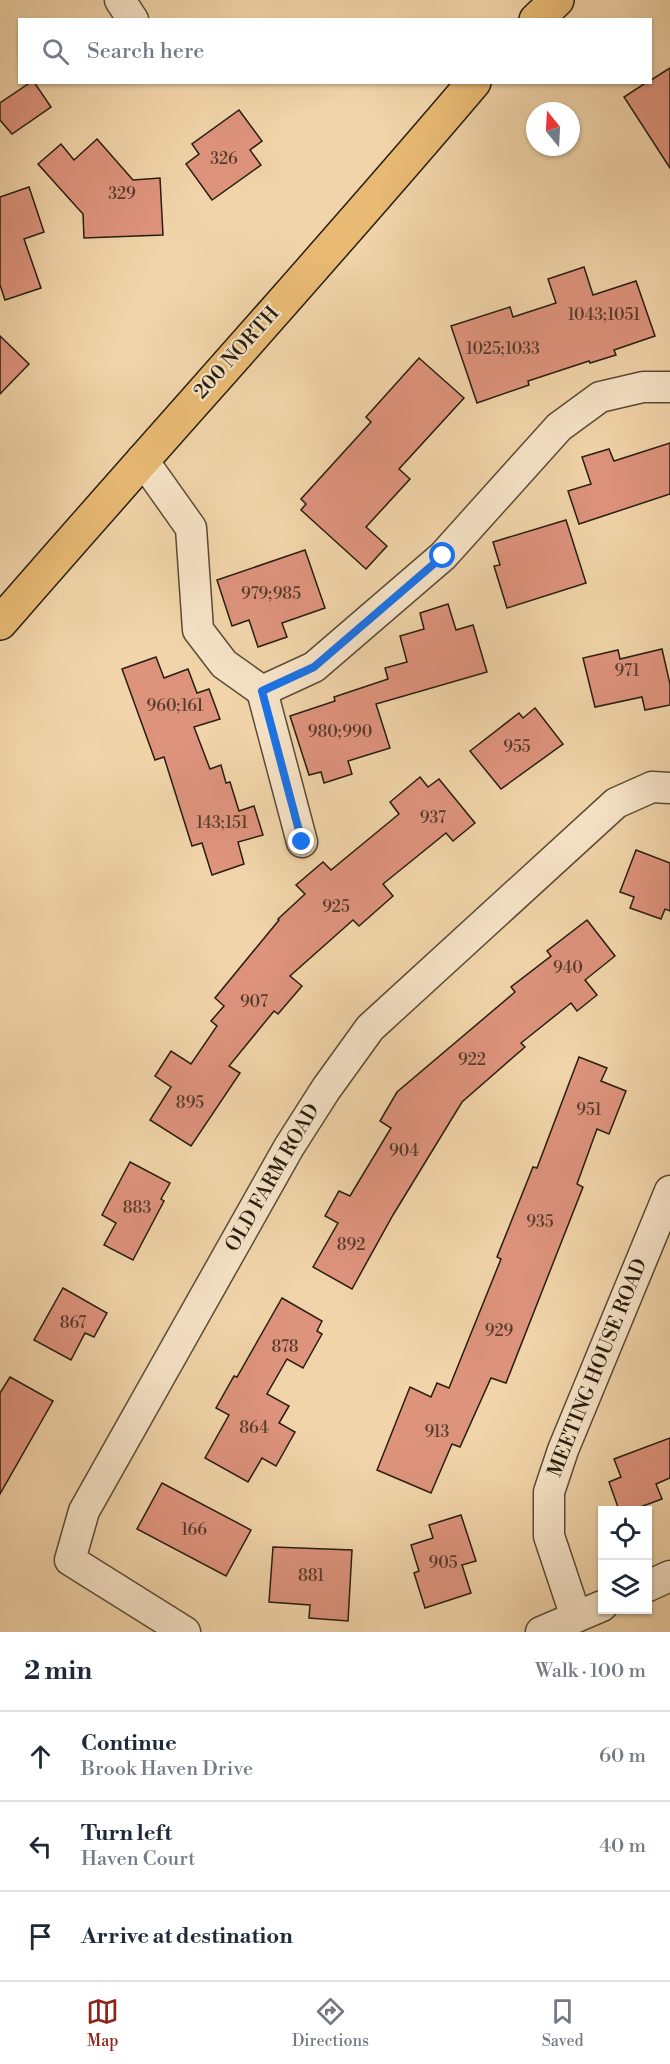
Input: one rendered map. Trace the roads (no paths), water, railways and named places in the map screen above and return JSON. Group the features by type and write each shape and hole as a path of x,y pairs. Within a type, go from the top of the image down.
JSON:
{"main road":[{"name":"200 NORTH","path":"0,623 142,459 404,166 472,84"}],"street":[{"path":"120,0 132,18"},
{"path":"262,691 314,667 443,556 559,427 575,415 600,397 643,387 670,387"},
{"path":"142,459 190,528 198,630 224,664 262,691 302,842"},
{"name":"OLD FARM ROAD","path":"185,1632 70,1560 84,1511 289,1147 326,1089 370,1028 616,803 652,787 670,788"},
{"name":"MEETING HOUSE ROAD","path":"589,1611 549,1536 549,1492 563,1450 670,1191"},
{"path":"652,1584 670,1576"},
{"path":"541,1632 589,1611"}]}
